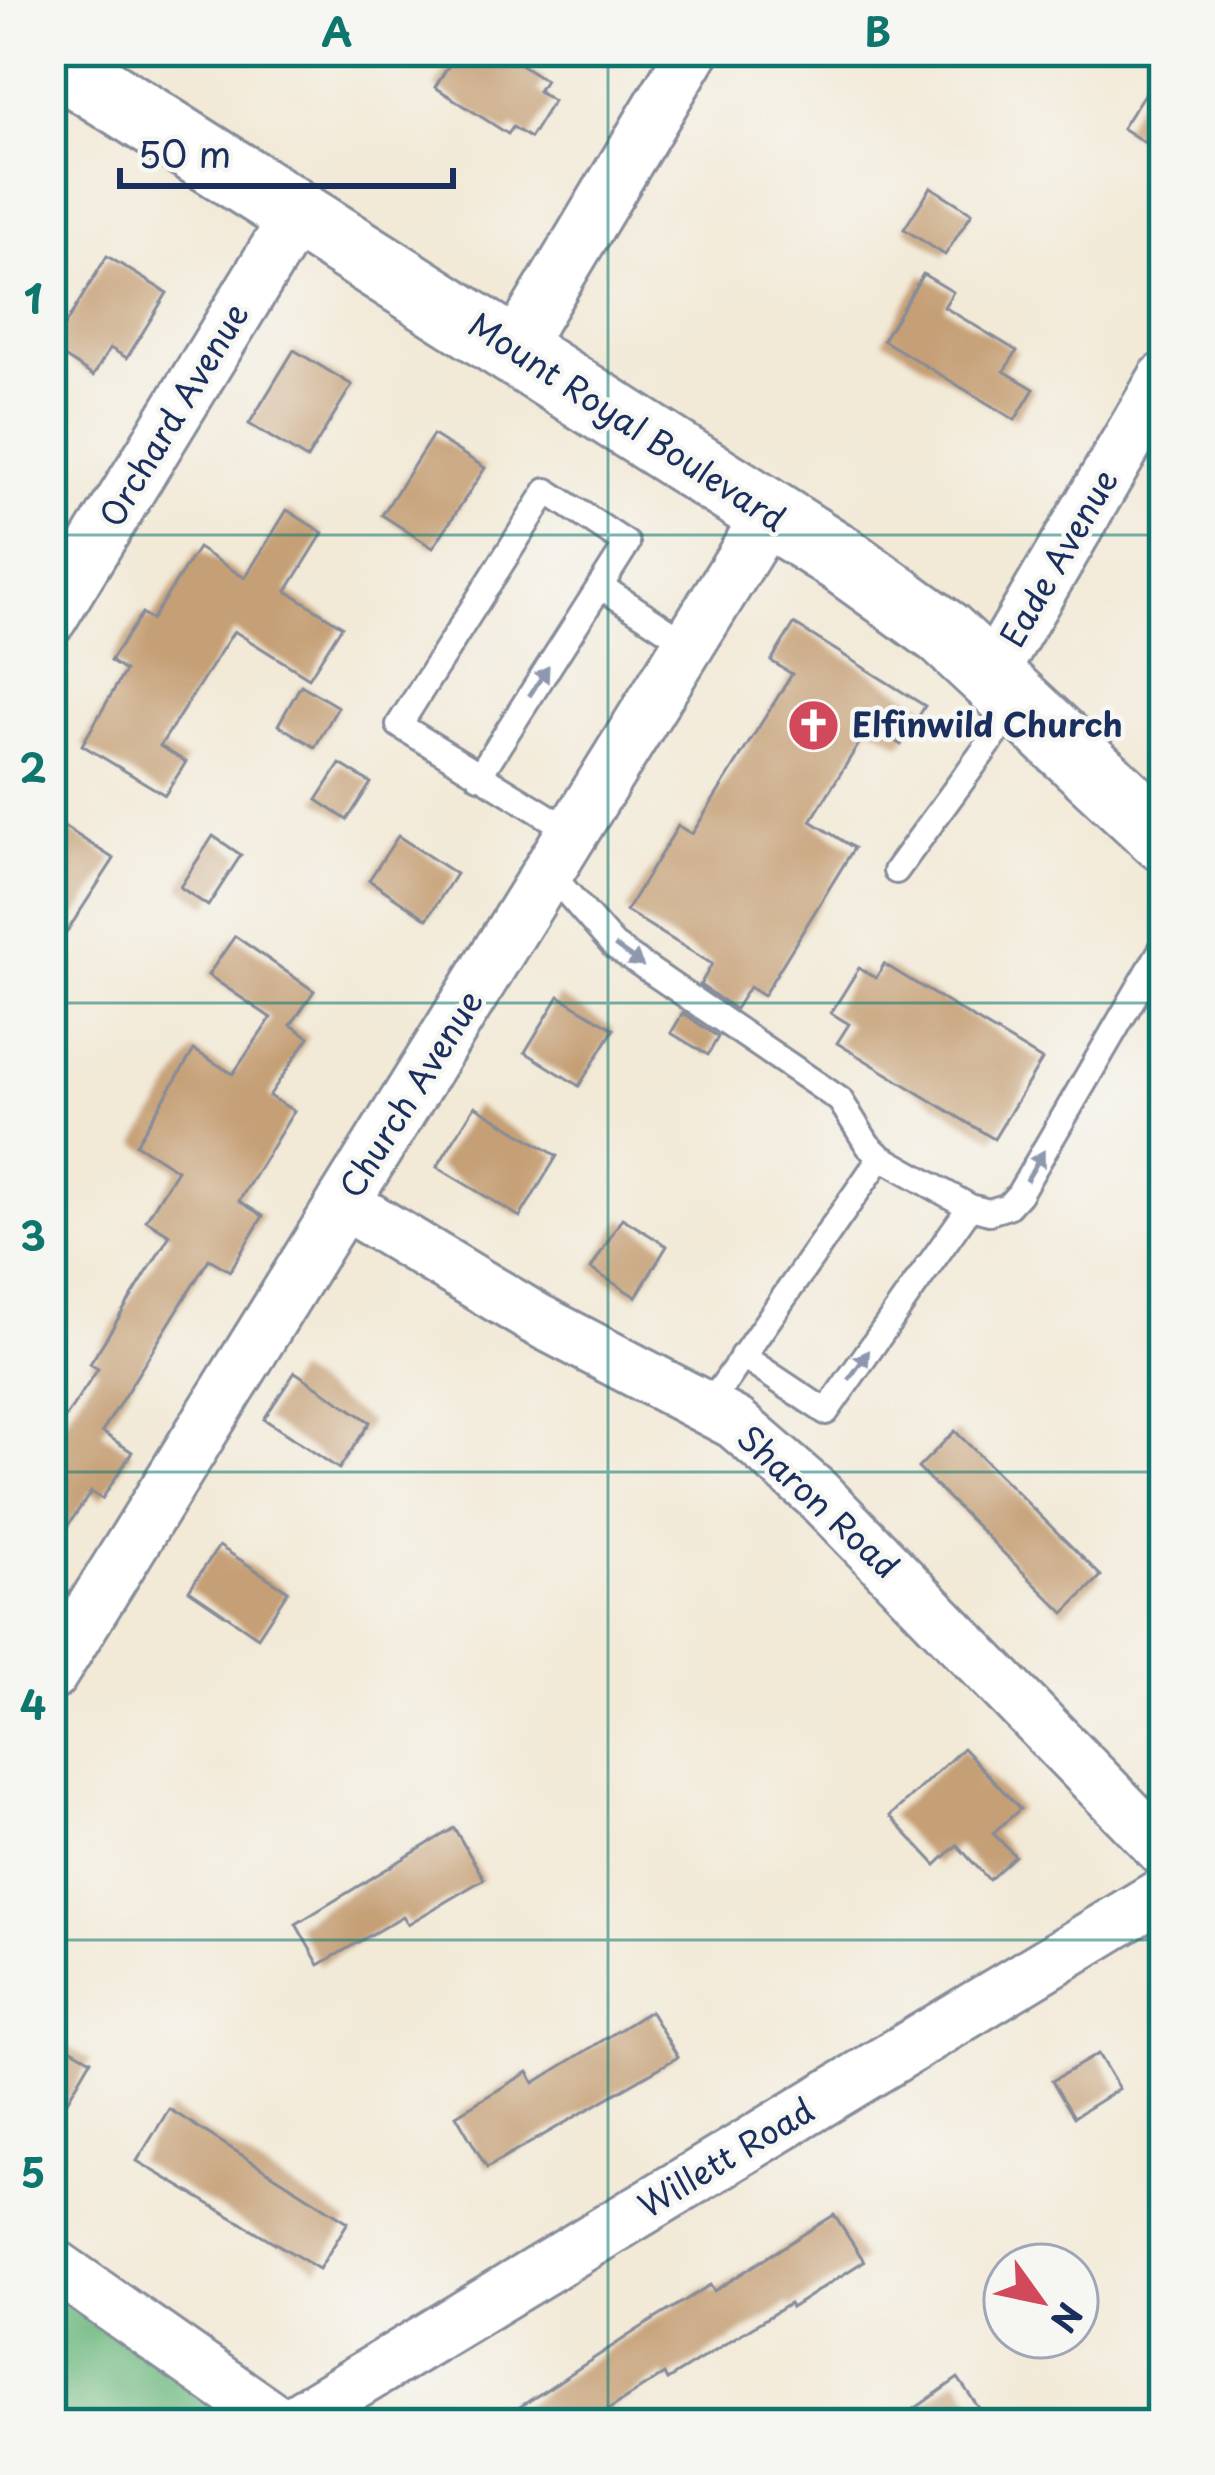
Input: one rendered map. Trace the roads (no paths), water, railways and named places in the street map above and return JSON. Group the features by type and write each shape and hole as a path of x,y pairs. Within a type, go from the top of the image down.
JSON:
{"main road":[{"name":"Mount Royal Boulevard","path":"51,58 770,513 944,633 1164,838"}],"street":[{"path":"514,350 693,51"},
{"name":"Orchard Avenue","path":"51,618 298,213"},
{"name":"Eade Avenue","path":"1005,688 1164,380"},
{"name":"Church Avenue","path":"51,1675 770,513"},
{"name":"Sharon Road","path":"343,1203 536,1319 708,1407 759,1440 1164,1851"},
{"name":"Willett Road","path":"285,2424 1164,1893"},
{"path":"51,2263 285,2424"}],"lane":[{"path":"479,776 627,544 547,491 399,725 479,776 561,852 614,946 840,1100 881,1157 970,1207 989,1211 1008,1206 1019,1194 1164,945"},
{"path":"600,586 689,644"},
{"path":"896,871 1005,688"},
{"path":"708,1407 881,1157"},
{"path":"742,1356 826,1412 970,1207"}],"place":[{"name":"Elfinwild Church","path":"813,725"}]}
